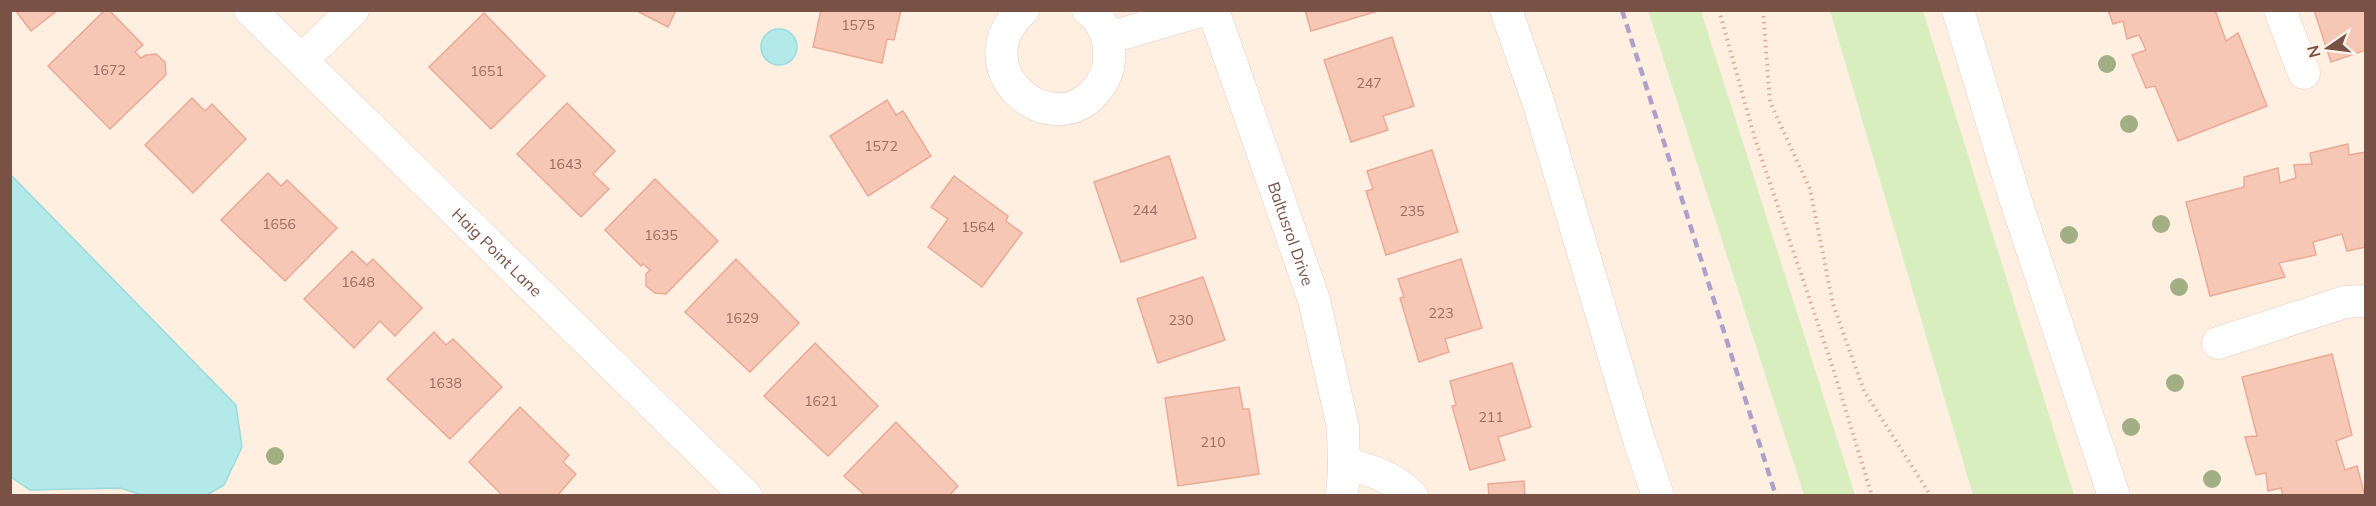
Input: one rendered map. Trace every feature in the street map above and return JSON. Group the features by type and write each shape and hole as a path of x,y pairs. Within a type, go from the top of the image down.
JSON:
{"street":[{"name":"Haig Point Lane","path":"250,10 746,495"},
{"path":"302,60 353,10"},
{"path":"1023,10 1013,19 1004,35 1000,54 1004,72 1012,88 1026,100 1044,108 1061,108 1078,104 1093,94 1104,80 1109,64 1105,29 1088,10"},
{"path":"1107,38 1204,10"},
{"name":"Baltusrol Drive","path":"1212,10 1314,300 1343,427 1342,495"},
{"path":"1506,10 1539,104 1639,440 1658,495"},
{"path":"1958,10 2015,198 2114,495"},
{"path":"2280,10 2304,73"},
{"path":"2218,343 2345,302 2366,301"},
{"path":"1344,463 1373,471 1402,485 1412,495"}],"path":[{"path":"1719,10 1755,139 1831,362 1872,495"},
{"path":"1763,10 1770,102 1810,189 1833,304 1864,391 1931,495"}],"green space":[{"path":"1648,11 1701,11 1855,495 1804,495"},
{"path":"1830,11 1923,11 2074,495 1973,495"}],"water":[{"path":"779,29 792,34 797,47 792,60 779,65 766,60 761,47 766,34"},
{"path":"10,174 236,405 242,447 224,485 207,495 142,495 120,488 30,490 11,477"}],"building":[{"path":"15,10 58,10 31,31"},
{"path":"105,10 109,10 143,45 135,52 141,58 156,54 165,62 166,75 110,129 48,66"},
{"path":"635,10 676,10 668,27"},
{"path":"821,10 901,10 894,40 887,39 882,63 813,47"},
{"path":"1305,10 1381,10 1311,31"},
{"path":"2108,10 2215,10 2226,41 2238,33 2267,106 2178,141 2155,86 2146,88 2132,55 2146,50 2139,35 2127,39 2123,21 2113,24"},
{"path":"2314,10 2366,10 2366,50 2331,62"},
{"path":"484,13 545,76 491,129 429,67"},
{"path":"1392,37 1414,106 1383,116 1388,130 1351,142 1324,60"},
{"path":"192,98 205,111 212,104 246,139 193,193 145,145"},
{"path":"887,100 896,115 903,111 931,156 868,196 830,136"},
{"path":"567,103 615,151 593,174 609,189 581,217 517,154"},
{"path":"2348,144 2349,155 2366,152 2366,247 2347,251 2342,234 2313,242 2316,255 2279,263 2285,277 2210,296 2186,202 2244,187 2244,177 2278,168 2280,183 2296,178 2294,165 2312,164 2310,153"},
{"path":"1432,150 1458,232 1386,255 1366,191 1373,189 1367,171"},
{"path":"1169,156 1196,238 1121,262 1094,182"},
{"path":"268,173 281,186 287,180 337,228 285,281 221,220"},
{"path":"954,176 1008,216 1006,221 1022,233 982,287 928,247 948,219 931,207"},
{"path":"655,179 718,241 666,294 655,293 646,286 646,274 650,270 643,264 641,266 605,230"},
{"path":"352,251 367,265 373,259 422,308 395,336 380,321 354,348 304,299"},
{"path":"736,259 799,323 750,372 685,312"},
{"path":"1461,259 1482,328 1445,339 1449,352 1419,362 1400,298 1404,297 1398,279"},
{"path":"1203,277 1225,340 1158,363 1137,299"},
{"path":"434,332 446,345 453,339 502,387 450,439 387,379"},
{"path":"815,343 878,406 828,456 764,396"},
{"path":"2332,354 2352,435 2336,441 2345,470 2357,466 2365,496 2283,496 2281,488 2268,491 2266,473 2256,475 2245,437 2257,436 2242,377"},
{"path":"1512,363 1531,427 1498,437 1505,460 1470,470 1452,406 1456,405 1450,381"},
{"path":"1239,387 1243,409 1249,409 1259,474 1178,486 1165,398"},
{"path":"520,407 569,455 563,462 576,474 557,496 503,496 469,462"},
{"path":"896,422 958,486 949,496 866,496 844,476"},
{"path":"1524,481 1525,496 1489,496 1488,484"}],"railway":[{"path":"1622,10 1776,496"}]}
